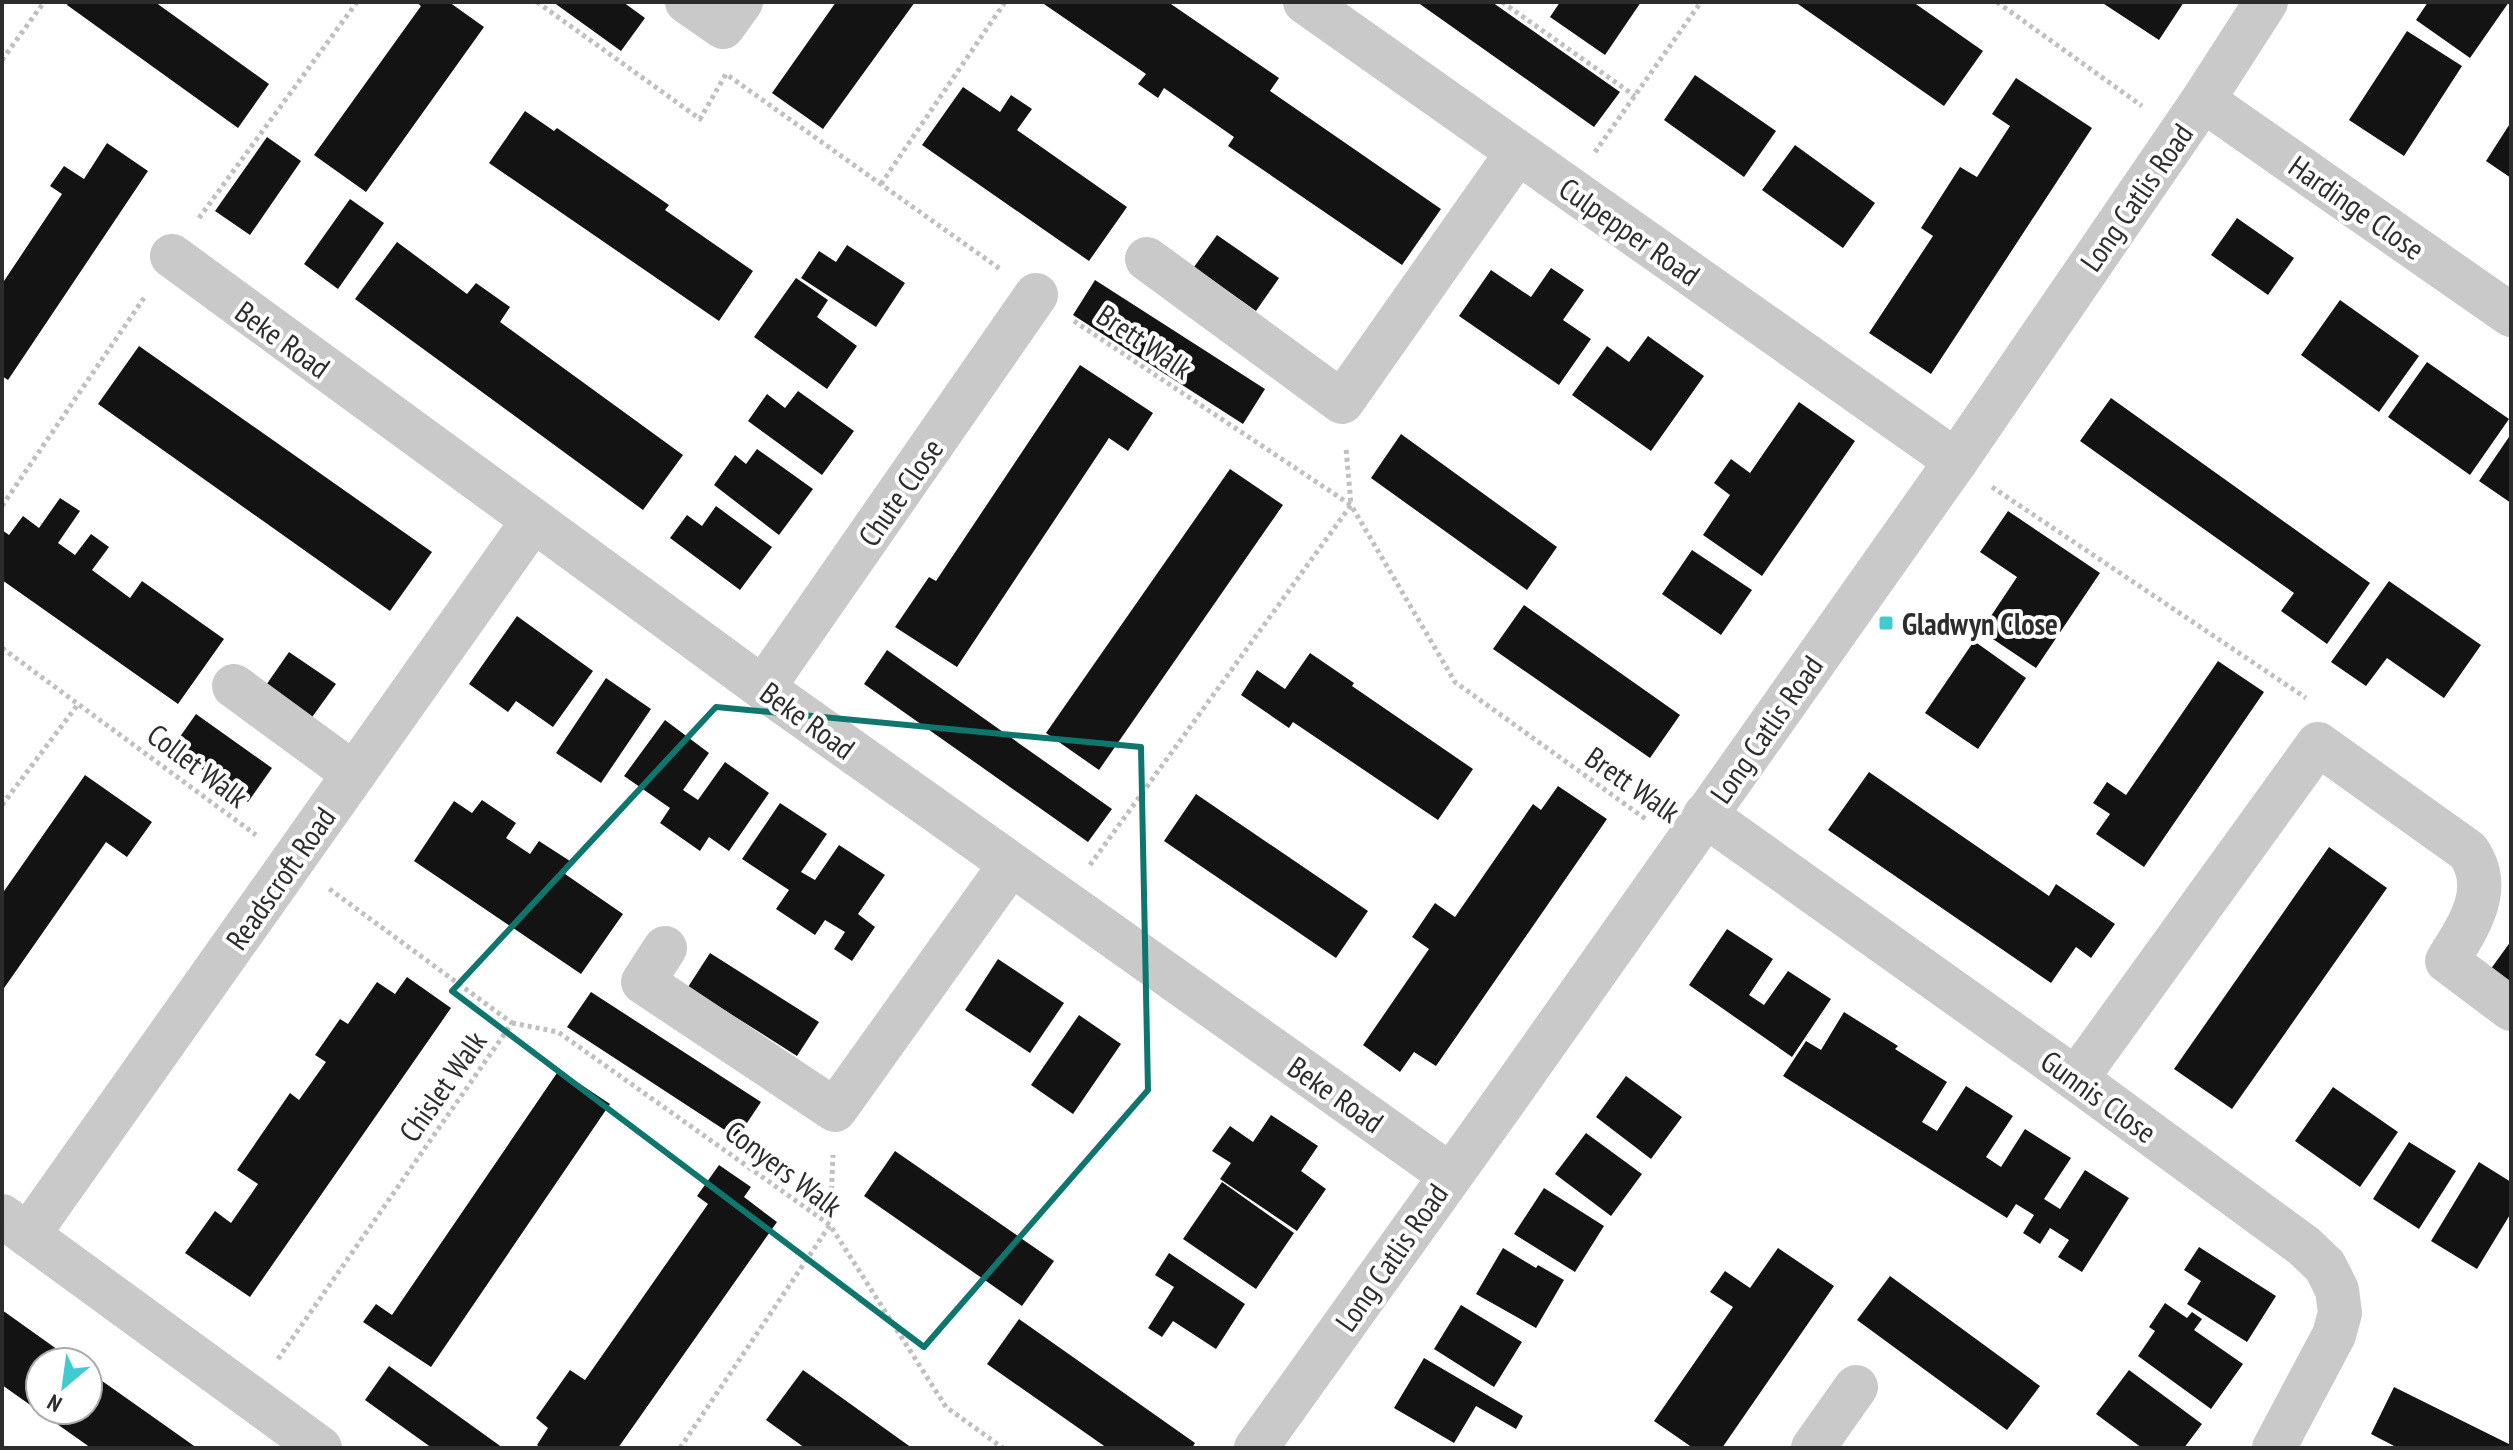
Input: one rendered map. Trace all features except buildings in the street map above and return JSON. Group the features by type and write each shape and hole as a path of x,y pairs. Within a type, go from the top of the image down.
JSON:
{"street":[{"path":"687,2 723,27 741,2"},
{"name":"Culpepper Road","path":"1305,2 1956,461"},
{"name":"Long Catlis Road","path":"1256,1448 1956,461 2266,2"},
{"name":"Hardinge Close","path":"2191,117 2511,315"},
{"path":"1147,259 1342,402 1517,153"},
{"name":"Beke Road","path":"172,256 532,522 1010,865 1450,1175"},
{"name":"Chute Close","path":"763,688 1036,295"},
{"name":"Readscroft Road","path":"320,1448 15,1226 291,861 532,522"},
{"path":"234,686 354,774"},
{"path":"2076,1079 2318,744 2468,851 2478,864 2480,881 2477,905 2468,928 2447,961 2511,1009"},
{"name":"Gunnis Close","path":"1694,831 2076,1079 2304,1246 2325,1266 2337,1290 2340,1313 2334,1335 2274,1448"},
{"path":"665,948 643,982 835,1110 1010,865"},
{"path":"1813,1448 1856,1387"}],"path":[{"path":"2,60 44,2"},
{"name":"Brett Walk","path":"537,2 700,119 726,74 1036,295 1351,505 1455,682 1694,831"},
{"path":"881,184 1005,2"},
{"path":"1502,2 1635,96"},
{"path":"1570,188 1701,2"},
{"path":"1997,2 2108,80 2191,117"},
{"path":"1063,901 1351,505 1342,402"},
{"path":"1956,461 2310,700 2318,744"},
{"name":"Collet Walk","path":"2,648 291,861"},
{"path":"2,805 79,703"},
{"name":"Chislet Walk","path":"250,1398 512,1023 291,861"},
{"name":"Conyers Walk","path":"512,1023 558,1032 830,1225 946,1407 1003,1448"},
{"path":"680,1448 830,1225 835,1110"}],"highlighted area":[{"path":"716,707 1141,747 1148,1090 924,1347 452,991"}],"place":[{"name":"Gladwyn Close","path":"1886,623"}]}
